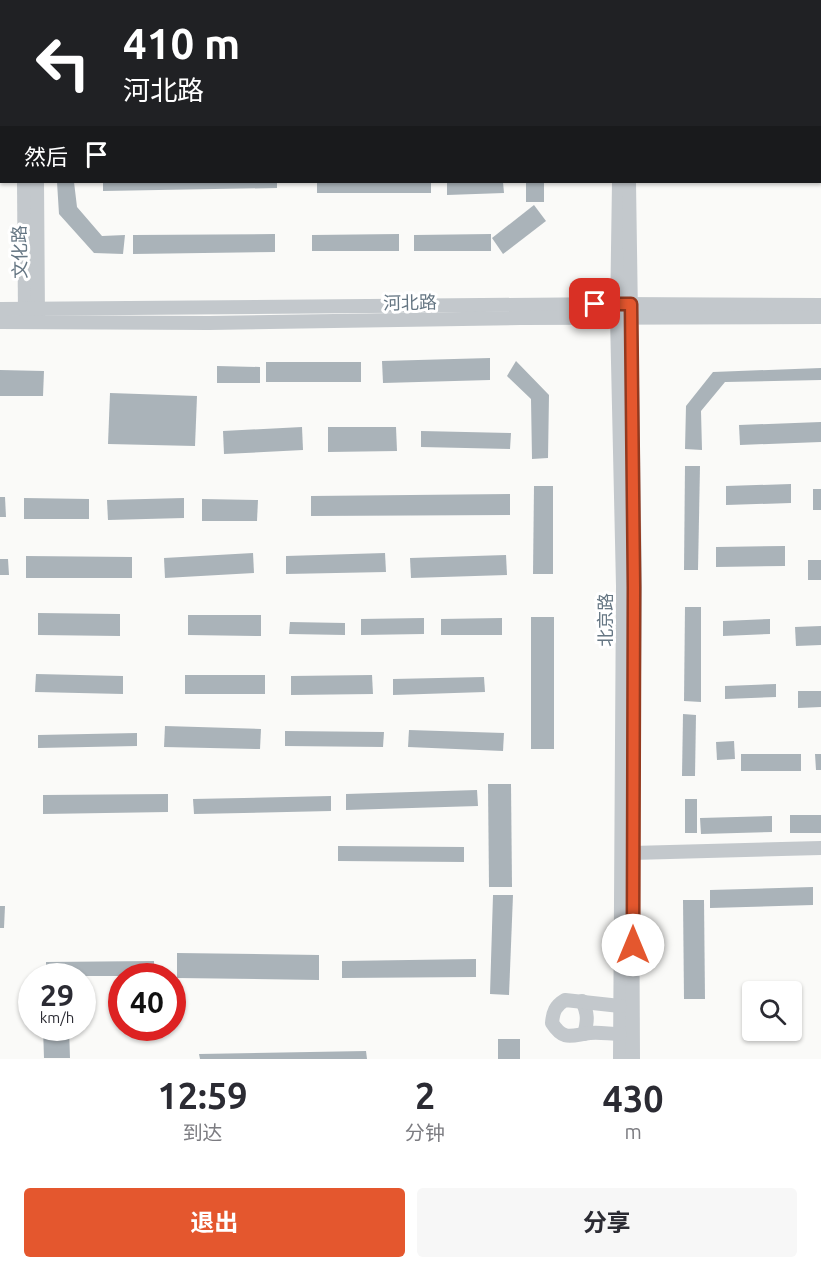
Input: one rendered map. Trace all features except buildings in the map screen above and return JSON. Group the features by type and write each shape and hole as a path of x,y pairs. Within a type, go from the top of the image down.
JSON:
{"street":[{"name":"文化路","path":"24,183 31,315"},
{"name":"文化路","path":"31,315 37,183"},
{"name":"北京路","path":"619,183 634,587 633,1059"},
{"name":"北京路","path":"620,1059 625,311 629,183"},
{"name":"河北路","path":"0,309 31,315 625,311 821,305"},
{"name":"河北路","path":"625,311 821,317"},
{"name":"河北路","path":"0,322 31,315"},
{"path":"632,853 821,848"},
{"path":"620,1006 566,1000 558,1004 553,1012 552,1023 556,1030 572,1038 584,1034 620,1034"},
{"path":"582,1001 587,1011 584,1034"}],"route":[{"path":"595,304 631,304 634,587 633,945"}]}
